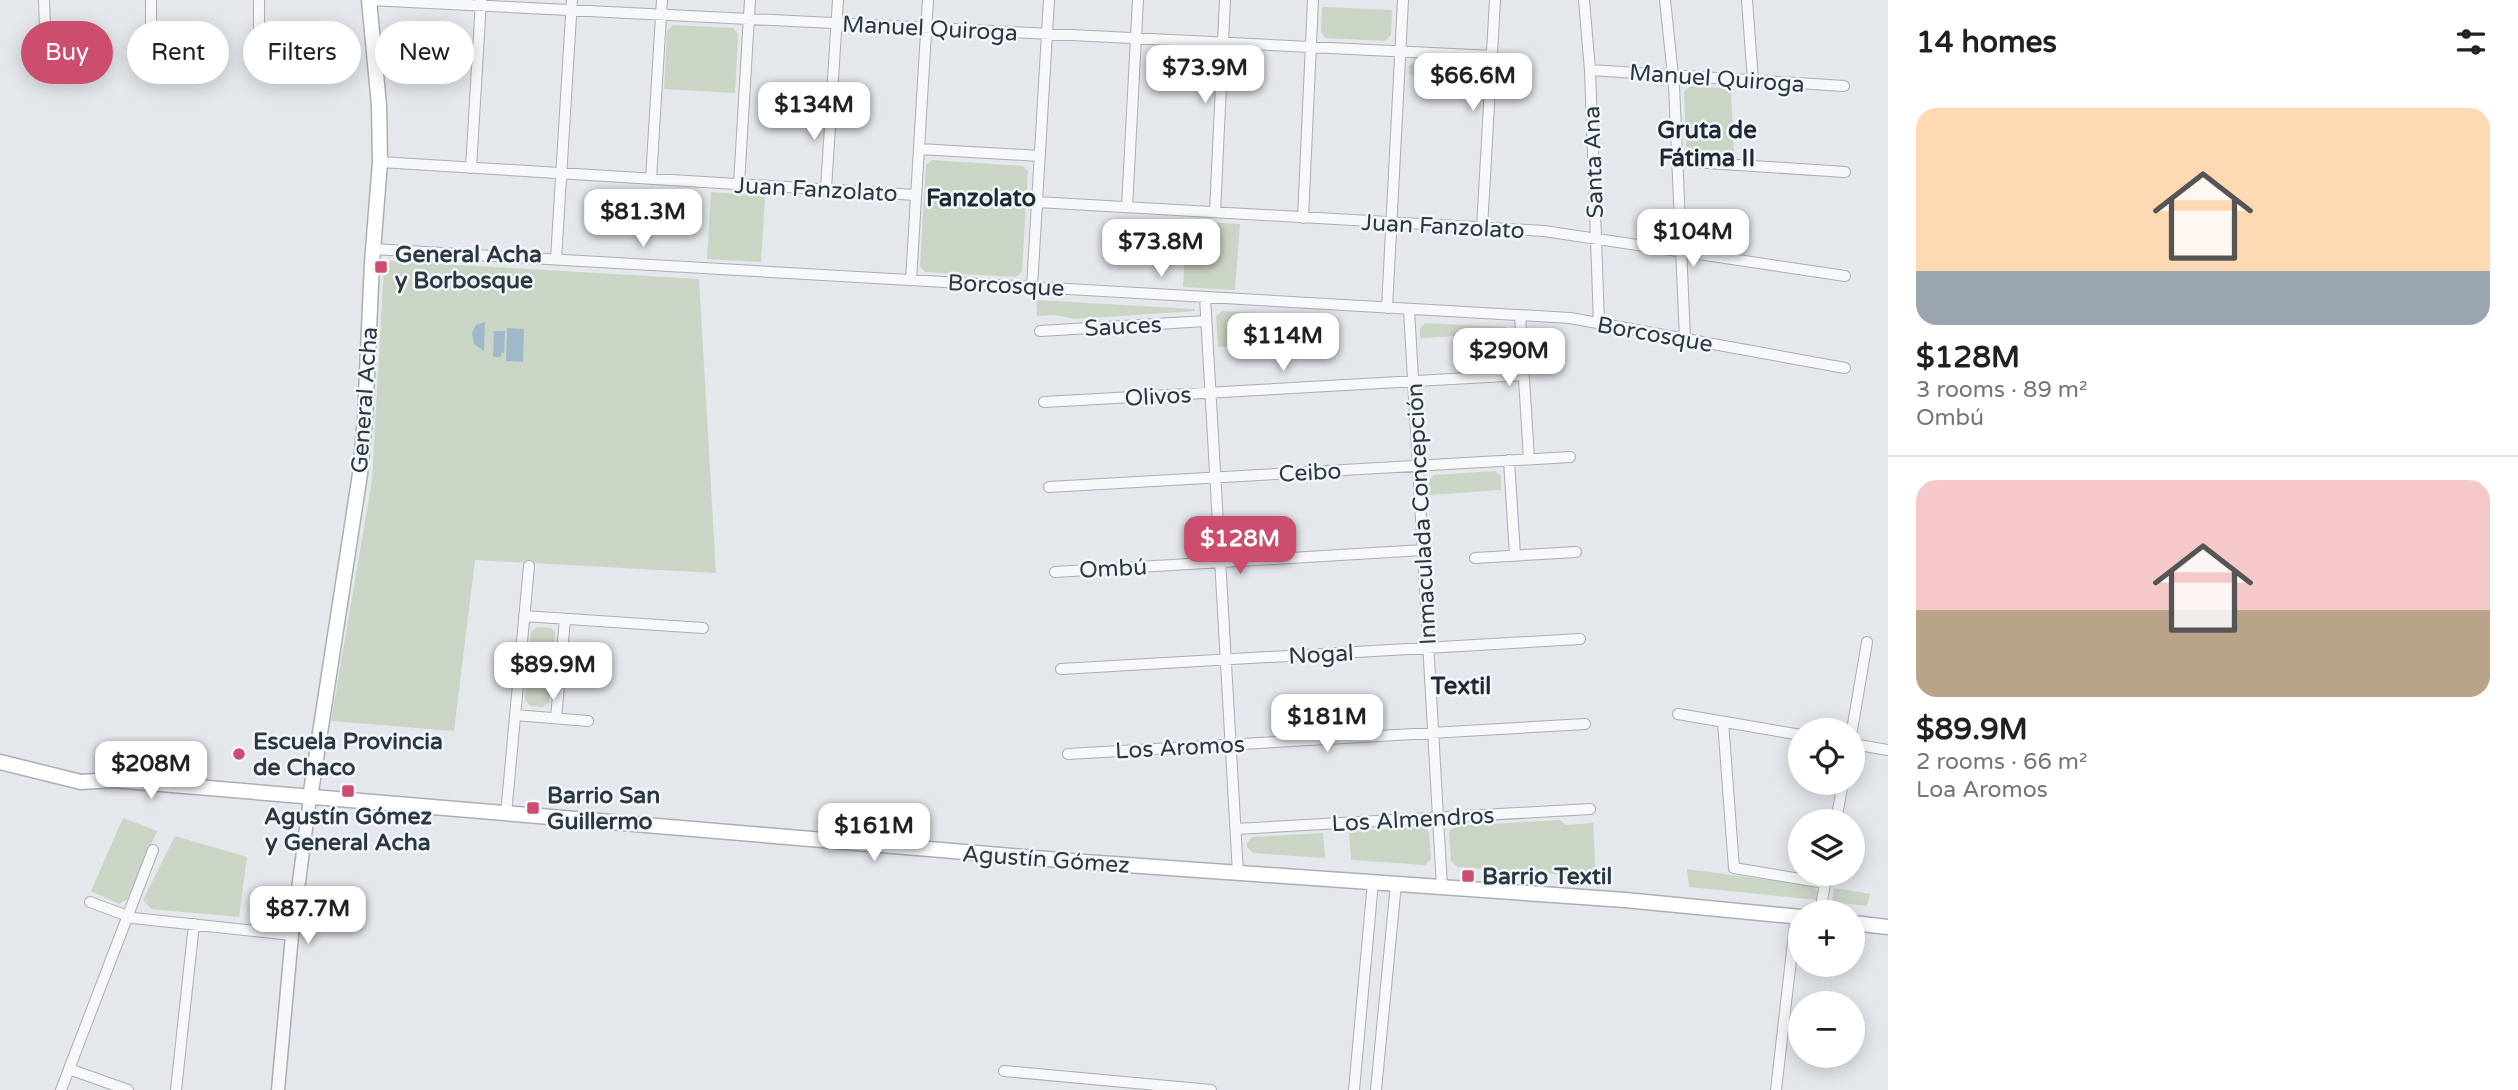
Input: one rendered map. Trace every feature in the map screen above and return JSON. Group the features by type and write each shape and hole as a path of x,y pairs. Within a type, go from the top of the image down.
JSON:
{"main road":[{"name":"General Acha","path":"310,798 361,467 380,162 379,105 369,0"},
{"name":"Agustín Gómez","path":"0,762 80,782 113,780 1031,858 1625,900 1788,916"},
{"path":"1865,924 1888,927"}],"street":[{"path":"44,0 45,21"},
{"path":"151,0 151,21"},
{"path":"259,0 259,21"},
{"name":"Manuel Quiroga","path":"369,0 572,5 661,15 1492,56"},
{"path":"651,179 662,0"},
{"path":"739,184 750,0"},
{"path":"826,189 838,0"},
{"path":"911,280 928,0"},
{"path":"1032,287 1049,0"},
{"path":"1127,207 1138,0"},
{"path":"1215,212 1225,0"},
{"path":"1303,218 1313,0"},
{"path":"1387,308 1403,0"},
{"path":"1482,228 1495,0"},
{"name":"Santa Ana","path":"1584,0 1590,70 1599,324"},
{"path":"1665,0 1672,75 1685,339"},
{"path":"1747,0 1753,81"},
{"path":"471,168 481,3"},
{"path":"556,259 572,5"},
{"name":"Manuel Quiroga","path":"1590,70 1844,86"},
{"path":"919,149 1040,156"},
{"path":"1677,161 1845,172"},
{"name":"Juan Fanzolato","path":"380,162 916,195"},
{"name":"Juan Fanzolato","path":"1037,202 1544,231 1845,276"},
{"name":"Borcosque","path":"373,249 1570,318 1845,368"},
{"path":"1205,297 1238,873"},
{"name":"Inmaculada Concepción","path":"1409,309 1442,887"},
{"path":"1520,316 1529,459"},
{"name":"Sauces","path":"1040,331 1206,321"},
{"name":"Olivos","path":"1044,402 1523,374"},
{"name":"Ceibo","path":"1049,487 1570,457"},
{"path":"1509,460 1515,555"},
{"name":"Ombú","path":"1055,572 1423,550"},
{"path":"1475,558 1576,552"},
{"path":"506,814 529,566"},
{"path":"524,616 703,628"},
{"path":"556,718 565,619"},
{"name":"Nogal","path":"1061,669 1580,639"},
{"path":"1854,718 1867,642"},
{"path":"1678,714 1788,733"},
{"path":"515,715 588,721"},
{"path":"1723,722 1734,868 1788,874"},
{"name":"Los Aromos","path":"1068,754 1585,724"},
{"path":"1865,746 1888,750"},
{"path":"278,1090 292,935 310,798"},
{"name":"Los Almendros","path":"1236,829 1590,808"},
{"path":"61,1090 153,850"},
{"path":"1354,1090 1373,882"},
{"path":"1376,1090 1395,884"},
{"path":"90,902 126,916 292,935"},
{"path":"176,1090 194,924"},
{"path":"1776,1090 1791,977"},
{"path":"69,1069 128,1090"},
{"path":"1004,1070 1211,1090"}],"green space":[{"path":"1322,7 1392,10 1391,35 1385,41 1326,38 1321,32"},
{"path":"673,25 733,28 738,34 735,93 664,89 667,31"},
{"path":"1415,61 1477,64 1482,70 1482,79 1409,75 1409,66"},
{"path":"1690,86 1731,89 1734,155 1692,152 1686,146 1684,92"},
{"path":"932,160 1023,166 1028,171 1022,272 1016,277 925,272 920,266 926,165"},
{"path":"711,192 765,196 761,262 707,259"},
{"path":"1187,221 1240,224 1235,290 1183,287"},
{"path":"390,261 699,279 716,573 475,560 454,731 331,721 372,481 384,266"},
{"path":"1036,300 1195,311 1074,319 1056,315 1037,316"},
{"path":"1222,311 1293,315 1295,343 1218,347 1216,316"},
{"path":"1425,323 1506,327 1511,333 1420,338 1420,329"},
{"path":"1495,471 1501,476 1501,490 1429,495 1429,481 1434,475"},
{"path":"537,627 551,628 555,632 549,702 543,707 530,706 525,700 531,632"},
{"path":"123,818 157,831 128,899 119,904 91,891"},
{"path":"1560,820 1566,825 1593,823 1596,877 1457,867 1451,861 1449,832 1454,826"},
{"path":"1424,827 1429,832 1431,859 1425,865 1351,860 1349,831"},
{"path":"1323,833 1325,858 1253,853 1247,847 1252,837"},
{"path":"175,836 247,857 239,917 151,909 143,900"},
{"path":"1687,869 1788,883 1788,886 1813,886 1818,892 1817,900 1689,887"},
{"path":"1834,888 1870,894 1867,906 1865,900 1832,900"}],"water":[{"path":"485,322 484,351 474,344 472,333 476,325"},
{"path":"507,328 524,329 523,362 506,361"},
{"path":"494,331 505,331 504,353 501,353 501,357 493,357"}],"place":[{"name":"General Acha y Borbosque","path":"381,267"},
{"name":"Escuela Provincia de Chaco","path":"239,754"},
{"name":"Agustín Gómez y General Acha","path":"348,791"},
{"name":"Barrio San Guillermo","path":"533,808"},
{"name":"Barrio Textil","path":"1468,876"}],"district":[{"name":"Gruta de Fátima II","path":"1707,144"},
{"name":"Fanzolato","path":"981,198"},
{"name":"Textil","path":"1461,686"}]}
